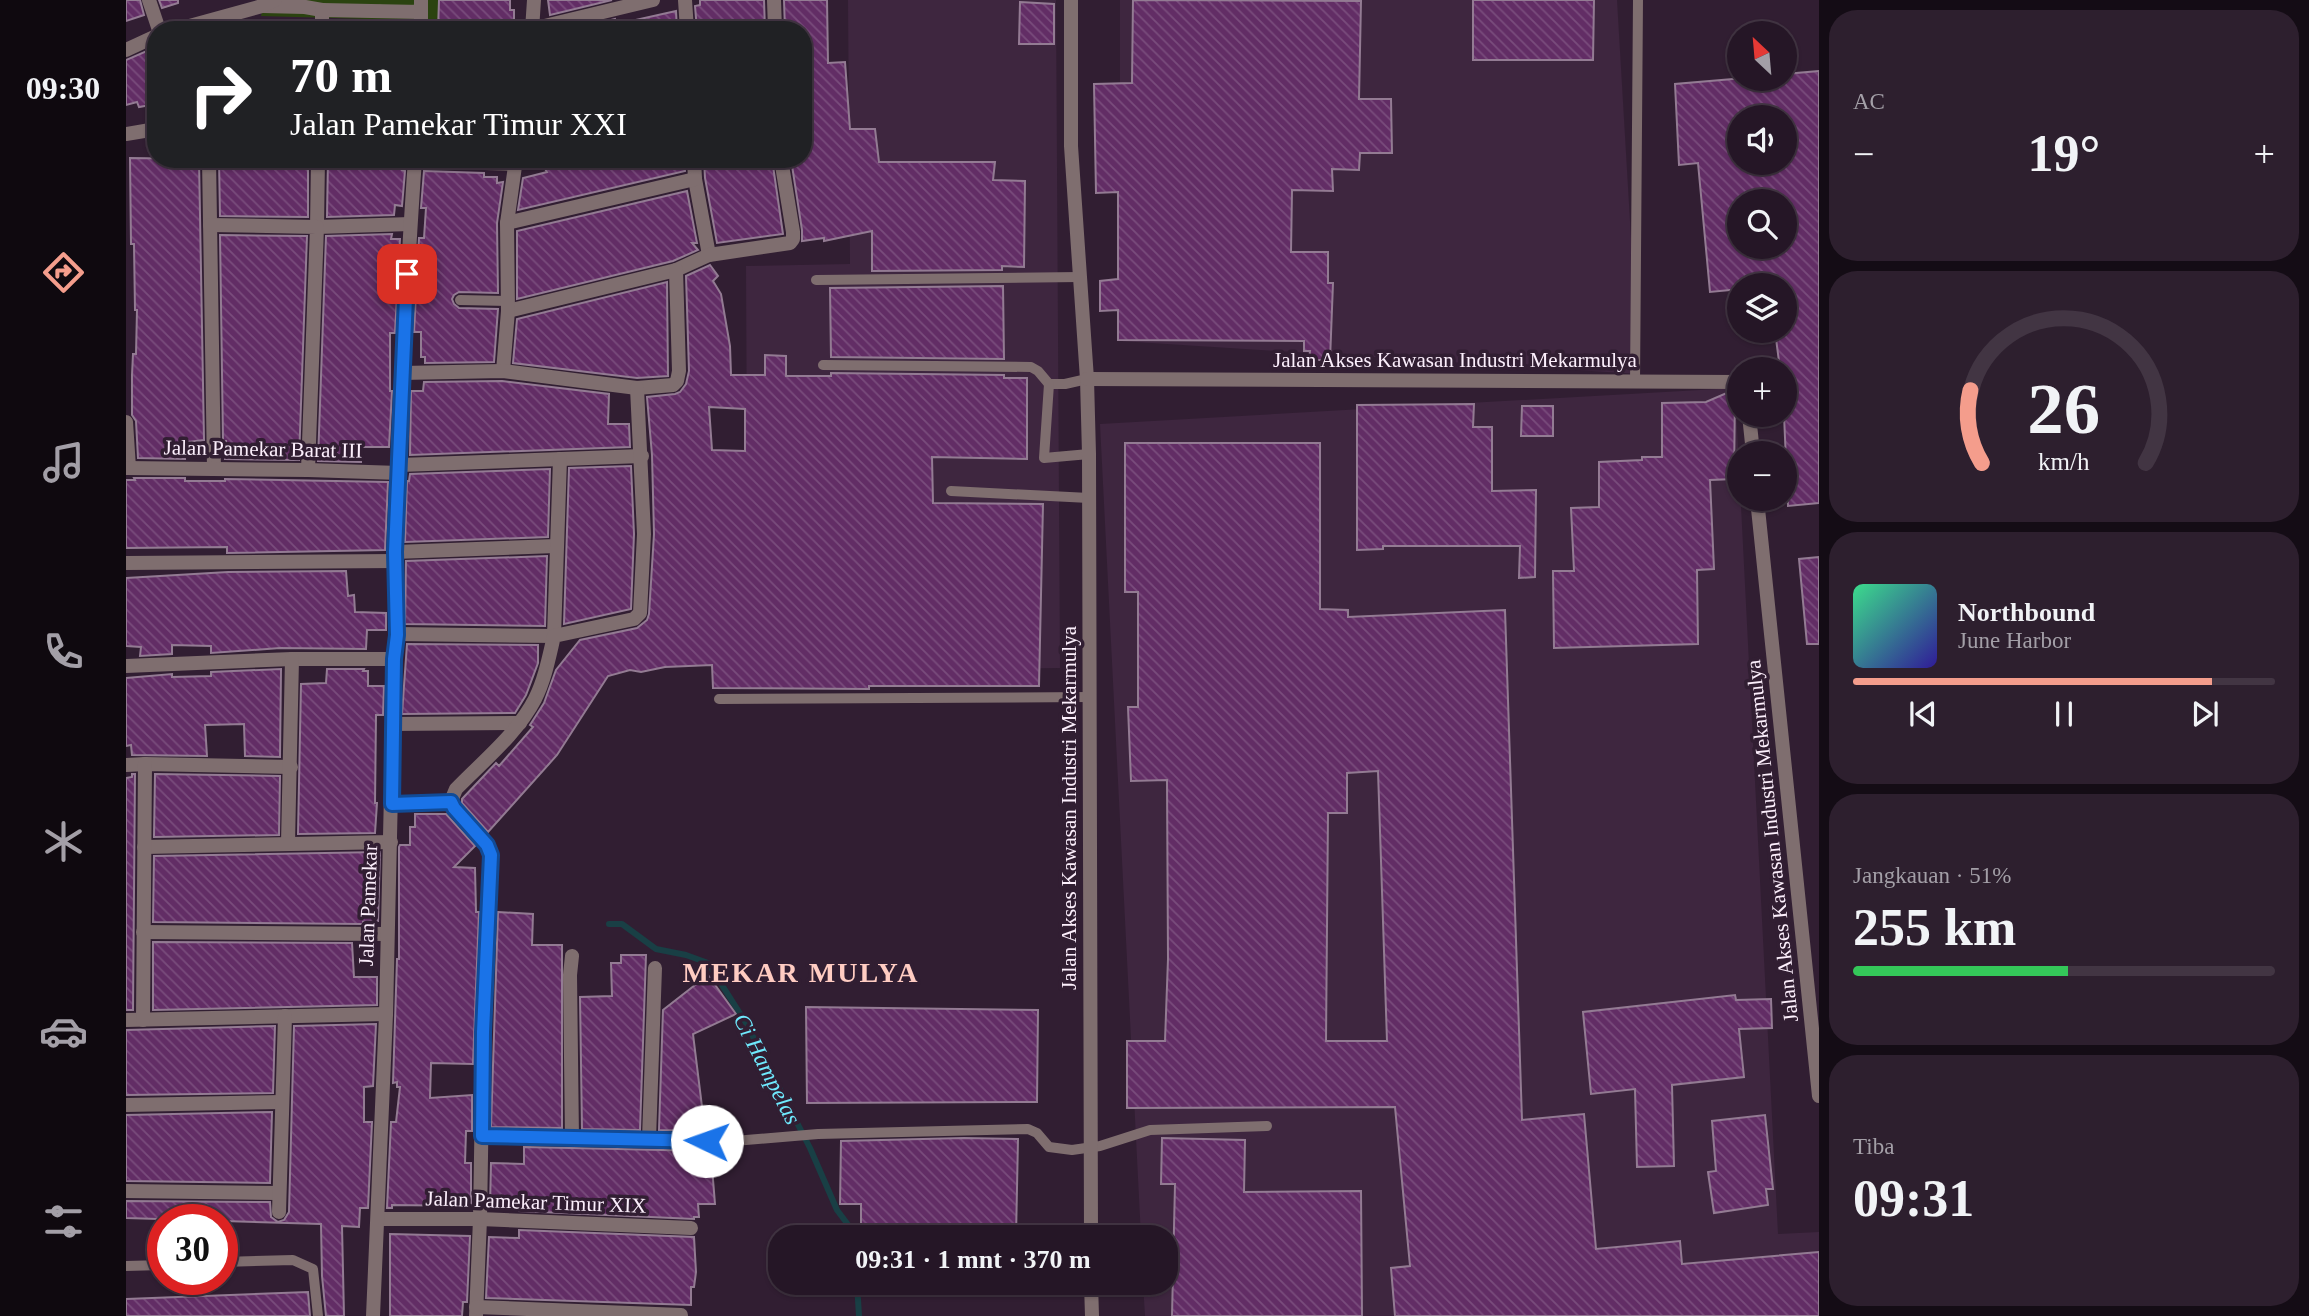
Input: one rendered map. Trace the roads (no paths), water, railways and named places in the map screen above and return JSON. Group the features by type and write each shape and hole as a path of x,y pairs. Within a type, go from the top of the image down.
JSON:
{"street":[{"path":"149,0 156,21"},
{"path":"533,21 534,0"},
{"path":"565,21 653,0"},
{"path":"685,0 686,21"},
{"path":"774,0 775,21"},
{"name":"Jalan Akses Kawasan Industri Mekarmulya","path":"1071,0 1071,146 1087,379 1089,454 1091,1225"},
{"path":"206,21 268,3 322,10 421,6"},
{"path":"322,10 322,21"},
{"path":"126,50 147,40"},
{"path":"126,134 147,130"},
{"path":"209,168 214,469"},
{"path":"308,470 318,168"},
{"name":"Jalan Pamekar","path":"373,1316 379,1219 394,659 397,635 395,556 402,373 414,168"},
{"path":"503,371 508,306 507,223 515,168"},
{"path":"694,168 709,255"},
{"path":"508,306 676,270 709,255 790,243 793,232 782,168"},
{"path":"507,223 695,179"},
{"path":"210,225 410,225"},
{"path":"402,373 503,371 637,388 673,385 677,381 679,371 676,270"},
{"name":"Jalan Akses Kawasan Industri Mekarmulya","path":"1087,379 1727,382"},
{"path":"397,635 554,636 634,619 640,613 644,534 637,388"},
{"path":"126,422 128,468"},
{"name":"Jalan Pamekar Barat III","path":"128,468 399,469 642,456"},
{"path":"560,459 554,636 543,679 535,699 520,723 456,789 451,802 487,845 491,855 483,1032 476,1311 681,1315"},
{"name":"Jalan Akses Kawasan Industri Mekarmulya","path":"1758,511 1819,1096"},
{"path":"126,563 395,556 556,546"},
{"path":"126,666 394,659"},
{"path":"288,843 292,660"},
{"path":"393,723 520,723"},
{"path":"143,1020 145,764"},
{"path":"126,765 291,767"},
{"path":"392,804 451,802"},
{"path":"144,847 391,842"},
{"path":"143,932 386,934"},
{"path":"572,956 572,1138"},
{"path":"649,1139 655,968"},
{"path":"126,1020 386,1014"},
{"path":"279,1212 285,1016"},
{"path":"126,1105 282,1102"},
{"path":"482,1136 707,1141"},
{"path":"126,1191 279,1193"},
{"name":"Jalan Pamekar Timur XIX","path":"379,1219 480,1219 691,1228"},
{"path":"1091,1295 1092,1316"}],"lane":[{"path":"1635,383 1638,0"},
{"path":"816,281 1080,277"},
{"path":"460,300 508,306"},
{"path":"823,365 1031,367 1049,384 1044,458 1089,454"},
{"path":"1049,384 1087,379"},
{"path":"951,491 1089,498"},
{"path":"719,699 1090,697"},
{"path":"734,1141 818,1134 1028,1129 1037,1133 1049,1147 1072,1150 1150,1130 1267,1126"},
{"path":"238,1262 293,1260 313,1269 318,1316"},
{"path":"126,1266 147,1265"}],"waterway":[{"name":"Ci Hampelas","path":"609,924 622,924 656,949 708,963 746,1023 810,1148 837,1210 848,1225"},
{"name":"Ci Hampelas","path":"858,1295 859,1316"}],"district":[{"name":"MEKAR MULYA","path":"801,972"}]}
